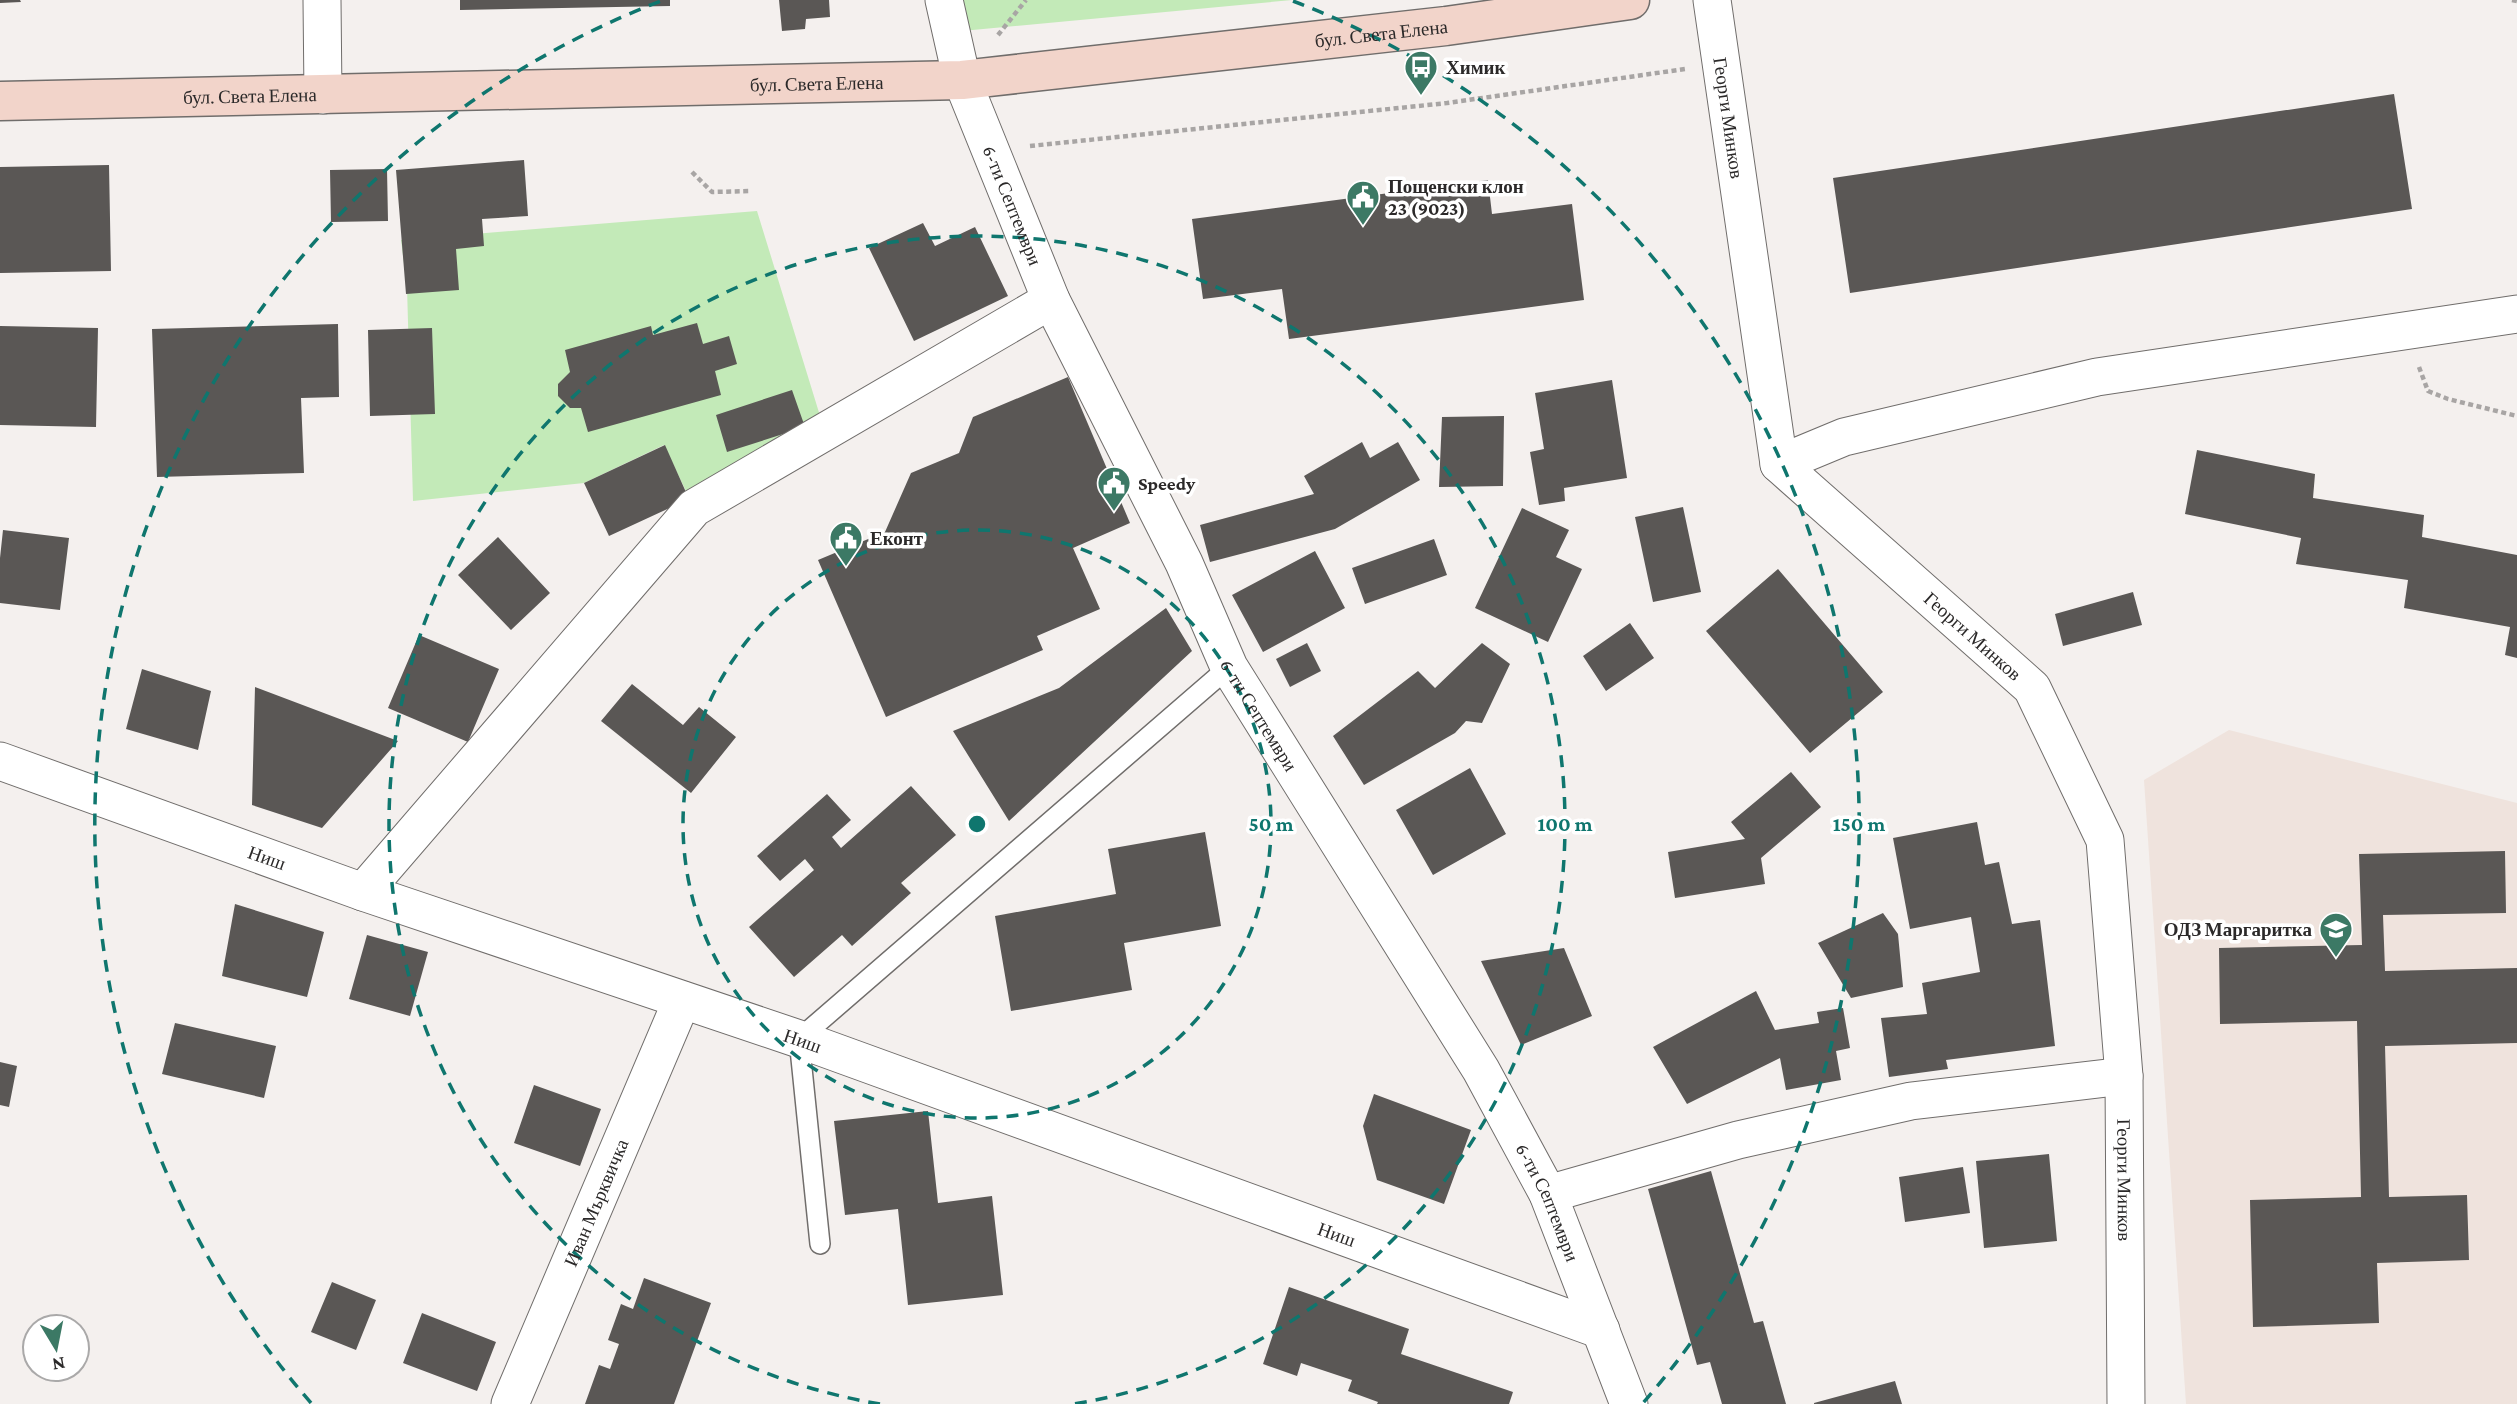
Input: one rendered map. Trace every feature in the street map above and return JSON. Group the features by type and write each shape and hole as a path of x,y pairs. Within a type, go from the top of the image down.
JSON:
{"street":[{"path":"322,0 323,95"},
{"name":"6-ти Септември","path":"944,0 962,80 1051,300 1184,563 1229,667 1481,1070 1548,1194 1629,1404"},
{"name":"бул. Света Елена","path":"0,101 962,80 1446,26 1630,0"},
{"name":"Георги Минков","path":"1712,0 1779,464 2032,688 2105,840 2124,1076 2126,1404"},
{"path":"363,892 694,508 1051,300"},
{"path":"1779,464 1844,437 2096,377 2517,314"},
{"name":"Ниш","path":"0,761 363,892 799,1039 1601,1331"},
{"name":"Иван Мърквичка","path":"510,1404 681,1000"},
{"path":"1548,1194 1738,1140 1911,1101 2124,1076"}],"lane":[{"path":"820,1244 799,1039 1229,667"}],"path":[{"path":"990,150 1447,103 1721,64"},
{"path":"692,172 712,192 751,191"},
{"path":"2419,328 2413,349 2428,391 2448,400 2517,416"}],"shaded area":[{"name":"ОДЗ Маргаритка","path":"2229,730 2517,803 2517,1404 2186,1404 2144,780"}],"green space":[{"path":"943,0 1292,0 951,32"},
{"path":"757,211 825,432 694,508 664,445 584,483 413,501 407,287 401,240"}],"building":[{"path":"0,0 20,0 21,2 0,3"},
{"path":"460,0 670,0 670,6 460,10"},
{"path":"779,0 829,0 830,17 806,19 805,29 782,31"},
{"path":"2394,94 2412,209 1850,293 1833,178"},
{"path":"524,160 528,216 482,219 484,246 456,249 459,290 406,294 396,170"},
{"path":"109,165 111,271 0,273 0,167"},
{"path":"387,169 388,221 331,222 330,170"},
{"path":"1488,180 1492,214 1572,204 1584,300 1289,339 1282,289 1203,299 1192,219"},
{"path":"923,223 935,246 975,227 1008,296 914,341 869,248"},
{"path":"697,323 703,344 729,336 737,364 715,371 721,395 588,432 581,408 570,408 558,396 558,384 570,372 565,350 651,326 653,335"},
{"path":"338,324 339,397 301,398 304,473 157,477 152,329"},
{"path":"0,326 98,328 96,427 0,425"},
{"path":"432,328 435,414 370,416 368,330"},
{"path":"1068,377 1130,523 1073,548 1100,609 1037,636 1043,650 886,717 818,560 885,532 911,473 959,453 973,417"},
{"path":"1612,380 1627,478 1564,488 1565,501 1539,505 1530,452 1544,449 1535,393"},
{"path":"792,390 805,427 727,452 716,415"},
{"path":"1504,416 1503,486 1439,487 1442,417"},
{"path":"1362,442 1370,458 1398,442 1420,480 1335,529 1210,562 1200,525 1314,494 1304,476"},
{"path":"665,445 689,499 609,536 584,483"},
{"path":"2197,450 2315,474 2313,498 2424,515 2422,537 2517,555 2517,658 2505,655 2510,627 2404,608 2408,580 2296,564 2301,538 2185,514"},
{"path":"1683,507 1701,592 1653,602 1635,517"},
{"path":"1522,508 1569,530 1556,557 1582,569 1548,642 1475,608"},
{"path":"3,530 69,538 60,610 0,603"},
{"path":"498,537 550,593 511,630 458,575"},
{"path":"1434,539 1447,575 1365,604 1352,568"},
{"path":"1315,551 1345,608 1263,652 1232,595"},
{"path":"1778,569 1883,692 1810,753 1706,631"},
{"path":"2133,592 2142,625 2063,646 2055,614"},
{"path":"1166,608 1192,651 1009,821 953,731 1059,688"},
{"path":"1630,623 1654,658 1606,691 1583,656"},
{"path":"419,635 499,669 468,742 388,708"},
{"path":"1307,643 1321,671 1290,687 1276,659"},
{"path":"1482,643 1510,664 1482,723 1466,721 1455,733 1364,785 1333,736 1418,671 1435,688"},
{"path":"142,669 211,691 198,750 126,729"},
{"path":"632,684 683,725 699,707 736,737 691,793 601,721"},
{"path":"255,687 398,741 322,828 252,805"},
{"path":"1470,768 1506,834 1433,875 1396,810"},
{"path":"1791,772 1821,807 1761,858 1765,884 1675,898 1668,852 1745,839 1731,822"},
{"path":"911,786 956,835 901,883 911,893 852,946 842,935 794,977 749,927 814,870 805,859 780,881 757,856 827,794 851,820 832,837 841,848"},
{"path":"1977,822 1985,865 1999,862 2012,924 2040,920 2055,1046 1946,1060 1948,1069 1889,1077 1881,1018 1927,1014 1922,983 1980,972 1971,917 1910,929 1893,838"},
{"path":"1205,832 1221,926 1124,943 1132,990 1011,1011 995,916 1116,894 1108,849"},
{"path":"2505,851 2506,913 2383,915 2385,971 2517,968 2517,1043 2385,1046 2389,1197 2467,1195 2469,1260 2377,1263 2379,1323 2253,1327 2250,1200 2361,1197 2357,1021 2220,1024 2219,948 2362,945 2359,854"},
{"path":"235,904 324,932 307,997 222,976"},
{"path":"1883,913 1898,934 1903,987 1851,998 1818,943"},
{"path":"367,935 428,952 410,1016 349,999"},
{"path":"1564,948 1592,1016 1521,1045 1481,961"},
{"path":"1756,991 1775,1030 1819,1023 1817,1012 1843,1008 1850,1048 1836,1051 1841,1080 1786,1090 1780,1058 1687,1104 1653,1047"},
{"path":"175,1023 276,1046 264,1098 162,1074"},
{"path":"0,1062 17,1066 9,1107 0,1105"},
{"path":"534,1085 601,1109 580,1166 514,1143"},
{"path":"1374,1094 1471,1130 1444,1204 1377,1180 1363,1126"},
{"path":"928,1111 938,1203 992,1196 1003,1295 908,1305 898,1209 845,1215 834,1121"},
{"path":"2049,1154 2057,1241 1984,1248 1976,1161"},
{"path":"1963,1167 1970,1213 1905,1222 1899,1177"},
{"path":"1711,1171 1754,1323 1763,1321 1786,1404 1722,1404 1710,1362 1697,1365 1648,1189"},
{"path":"644,1278 711,1303 674,1404 585,1404 599,1365 610,1369 619,1344 608,1340 621,1304 633,1309"},
{"path":"332,1282 376,1300 356,1350 311,1332"},
{"path":"1289,1287 1409,1329 1401,1354 1513,1392 1509,1404 1377,1404 1378,1402 1348,1391 1352,1380 1301,1363 1297,1376 1263,1364"},
{"path":"422,1313 496,1342 477,1391 403,1363"},
{"path":"1895,1381 1902,1404 1814,1404 1814,1403"}],"place":[{"name":"Химик","path":"1421,97"},
{"name":"Пощенски клон 23 (9023)","path":"1363,227"},
{"name":"Speedy","path":"1114,513"},
{"name":"Еконт","path":"846,568"},
{"name":"ОДЗ Маргаритка","path":"2336,959"}]}
